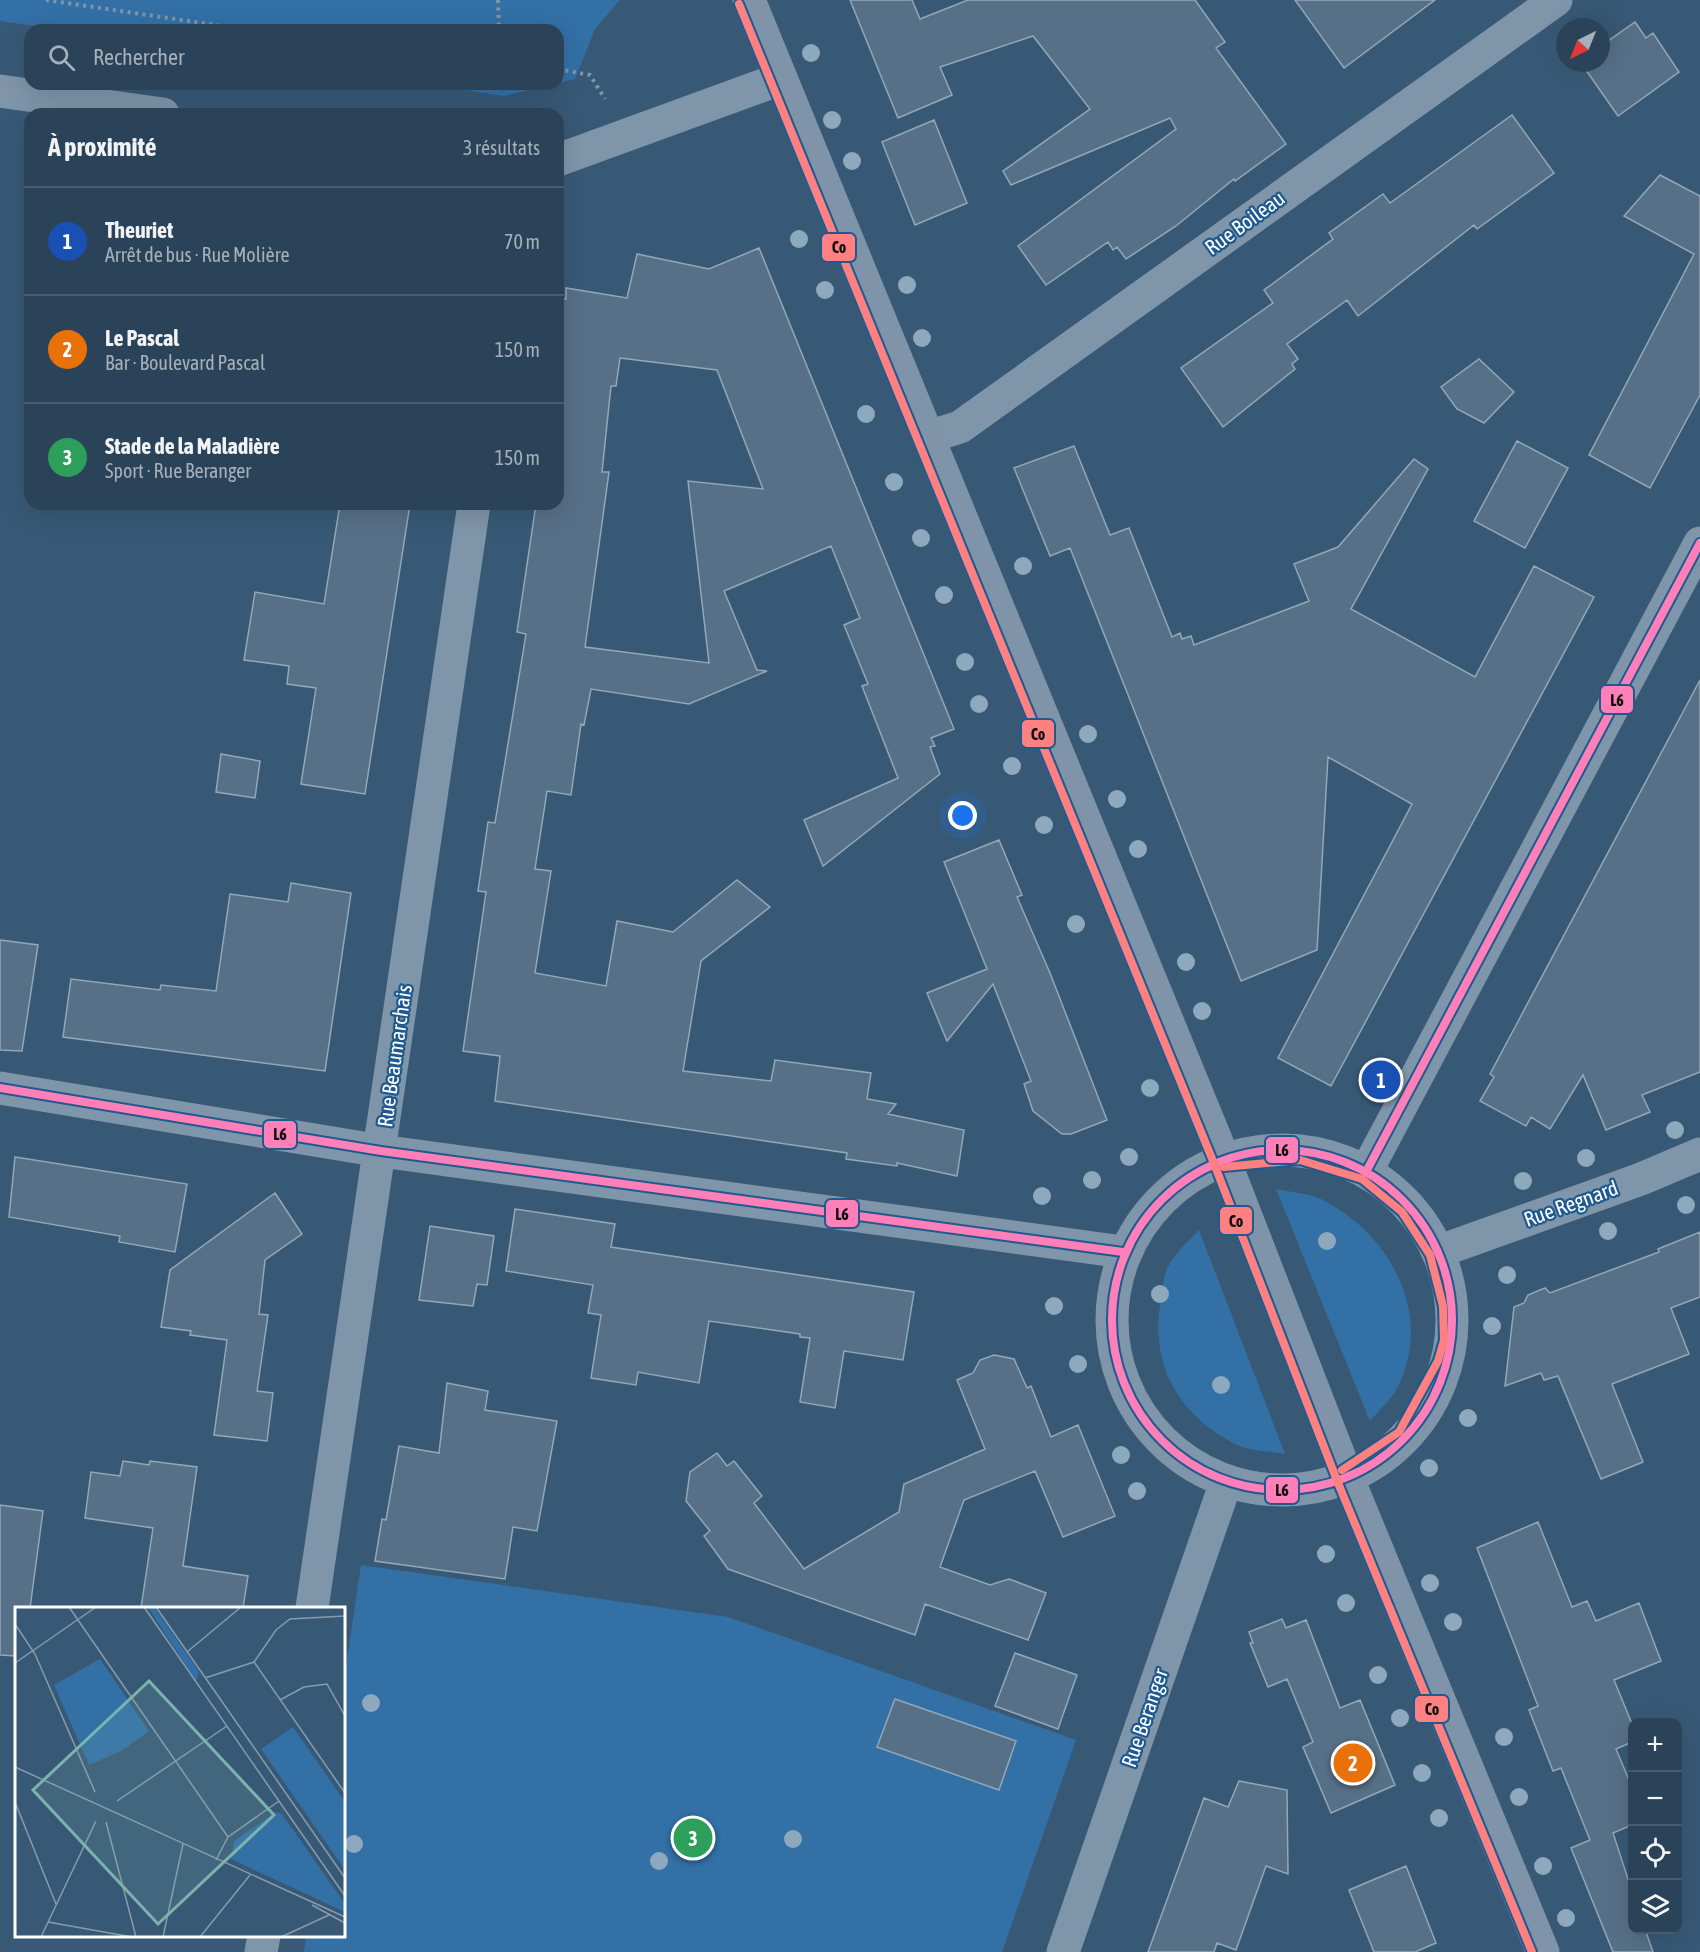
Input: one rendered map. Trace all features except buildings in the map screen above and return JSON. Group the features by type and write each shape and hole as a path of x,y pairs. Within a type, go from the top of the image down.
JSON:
{"main road":[{"path":"749,0 1223,1157 1348,1479 1543,1952"}],"street":[{"name":"Rue Boileau","path":"928,437 960,427 1556,0"},
{"path":"564,159 625,133 780,79"},
{"path":"0,91 120,108"},
{"name":"Rue Beaumarchais","path":"312,1607 473,510"},
{"path":"1367,1170 1700,543"},
{"path":"0,1088 381,1150 1123,1252"},
{"path":"1301,1149 1367,1170 1410,1205 1440,1251 1453,1304 1455,1341 1448,1365 1407,1438 1348,1479 1277,1492 1226,1482 1174,1454 1128,1398 1110,1328 1123,1252 1159,1198 1223,1157 1301,1149"},
{"name":"Rue Regnard","path":"1440,1251 1641,1179 1700,1154"},
{"name":"Rue Beranger","path":"1063,1952 1226,1482"},
{"path":"261,1952 264,1937"}],"path":[{"path":"46,0 208,24"},
{"path":"498,0 499,24"},
{"path":"564,70 590,75 625,133"}],"shaded area":[{"path":"0,0 620,0 595,29 575,79 564,82 564,24 24,25 0,21"},
{"path":"463,90 529,90 504,96"},
{"path":"1276,1189 1316,1197 1346,1214 1386,1255 1399,1280 1408,1306 1411,1334 1407,1362 1396,1390 1370,1421"},
{"path":"1199,1230 1285,1454 1241,1446 1215,1432 1183,1403 1164,1366 1159,1345 1158,1323 1165,1276 1174,1258"},
{"path":"361,1565 728,1617 1076,1740 1002,1952 304,1952 306,1937 345,1937 345,1673"}],"transit line":[{"name":"Co","path":"739,4 1213,1161 1338,1483 1532,1952"},
{"name":"L6","path":"1367,1170 1700,543"},
{"name":"L6","path":"0,1088 381,1151 1123,1252"},
{"name":"L6","path":"1282,1150 1315,1153 1347,1163 1376,1179 1402,1200 1423,1226 1439,1255 1449,1287 1452,1320 1449,1353 1439,1385 1423,1414 1402,1440 1376,1461 1347,1477 1315,1487 1282,1490 1249,1487 1217,1477 1188,1461 1162,1440 1141,1414 1125,1385 1115,1353 1112,1320 1115,1287 1125,1255 1141,1226 1162,1200 1188,1179 1217,1163 1249,1153 1282,1150"},
{"name":"Co","path":"1224,1167 1300,1160 1362,1179 1402,1212 1430,1255 1443,1306 1444,1340 1438,1361 1399,1432 1342,1470"}],"place":[{"name":"Theuriet","path":"1381,1080"},
{"name":"Le Pascal","path":"1353,1763"},
{"name":"Stade de la Maladière","path":"693,1838"}]}
